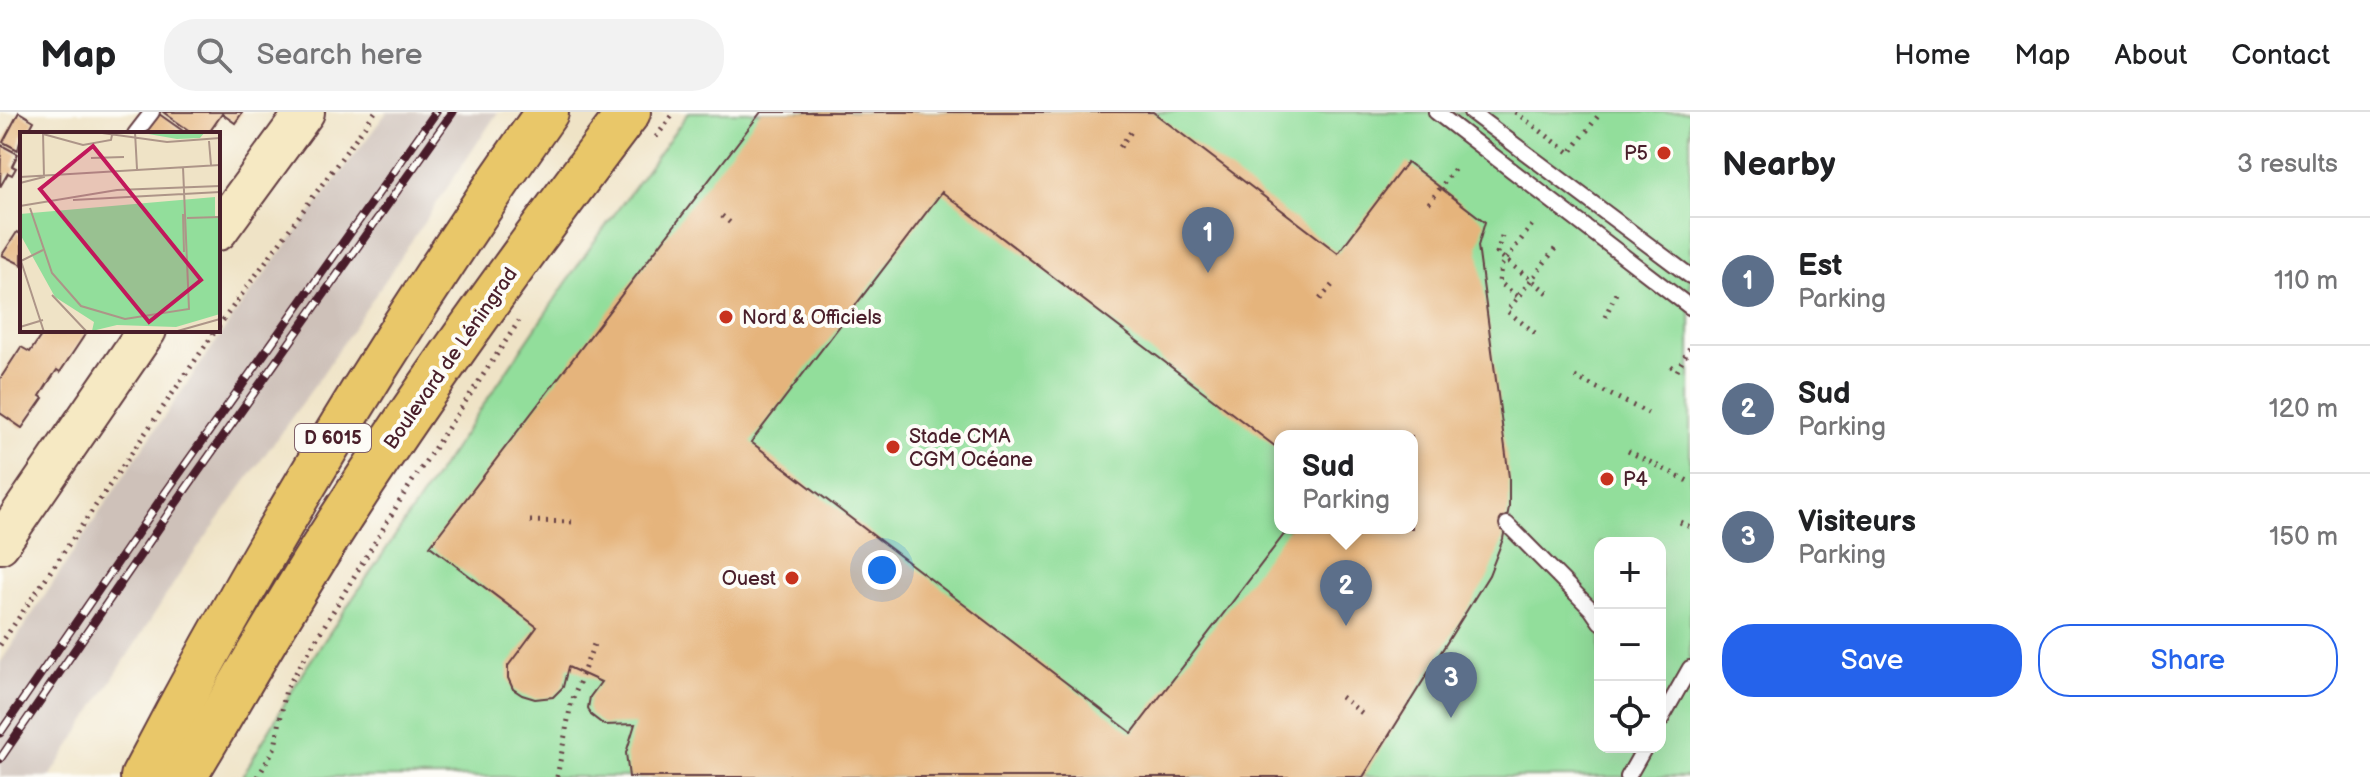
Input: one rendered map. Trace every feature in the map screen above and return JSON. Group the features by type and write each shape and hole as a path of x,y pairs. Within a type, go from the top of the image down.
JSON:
{"main road":[{"name":"D 6015","path":"142,777 311,471 486,198 547,112"},
{"name":"Boulevard de Léningrad","path":"185,777 346,509 436,375 542,226 638,130"}],"street":[{"path":"220,228 305,112"},
{"path":"0,544 146,332"}],"lane":[{"path":"137,132 152,112"},
{"path":"1436,112 1690,307"},
{"path":"1471,112 1690,276"},
{"path":"1507,524 1594,616"},
{"path":"1666,710 1690,668"},
{"path":"1628,777 1642,753"}],"path":[{"path":"220,324 375,112"},
{"path":"638,130 675,112"},
{"path":"1515,112 1570,153 1601,112"},
{"path":"1120,147 1133,129"},
{"path":"1429,203 1456,167"},
{"path":"722,216 734,226"},
{"path":"1517,296 1499,282 1501,266 1532,225"},
{"path":"1502,236 1497,253 1548,293"},
{"path":"1535,333 1507,311 1558,245"},
{"path":"1320,299 1334,283"},
{"path":"1605,317 1617,291"},
{"path":"258,777 275,747 286,689 404,494 527,309"},
{"path":"0,645 214,332"},
{"path":"1671,366 1677,371 1690,347"},
{"path":"1575,377 1648,413"},
{"path":"1628,451 1690,482"},
{"path":"530,521 576,522"},
{"path":"1680,522 1690,527"},
{"path":"557,777 571,704 596,639"},
{"path":"1341,697 1362,713"}],"shaded area":[{"path":"387,112 498,112 315,385 183,569 50,777 0,777 0,663 238,310"}],"green space":[{"name":"Stade CMA CGM Océane","path":"689,112 1690,112 1690,777 242,777 303,672 589,249"}],"building":[{"path":"19,112 34,121 28,132 20,132 18,150 3,142"},
{"path":"163,112 242,113 235,123 222,114 209,132 191,132"},
{"name":"Stade CMA CGM Océane","path":"761,112 1153,112 1338,253 1407,162 1485,222 1478,246 1509,477 1509,507 1503,539 1489,575 1363,777 629,777 626,753 635,724 604,725 591,715 588,708 590,697 601,682 568,667 563,687 553,697 535,699 513,689 508,678 508,666 537,627 430,546","holes":["942,192 1274,445 1274,430 1418,430 1418,534 1284,534 1132,733 751,442"]},
{"path":"159,114 183,131 182,132 146,132"},
{"path":"1,145 18,154 12,166 16,168 12,175 8,173 0,187"},
{"path":"17,232 20,234 20,264 2,255"},
{"path":"44,332 87,332 60,372 57,370 48,383 40,396 43,398 22,428 0,413 0,379 21,347 30,352"}],"railway":[{"path":"0,733 161,499 436,112"},
{"path":"0,759 173,507 453,112"}],"place":[{"name":"P5","path":"1664,153"},
{"name":"Est","path":"1208,273"},
{"name":"Nord & Officiels","path":"726,317"},
{"name":"Stade CMA CGM Océane","path":"893,447"},
{"name":"P4","path":"1607,479"},
{"name":"Ouest","path":"792,578"},
{"name":"Sud","path":"1346,626"},
{"name":"Visiteurs","path":"1451,718"}]}
